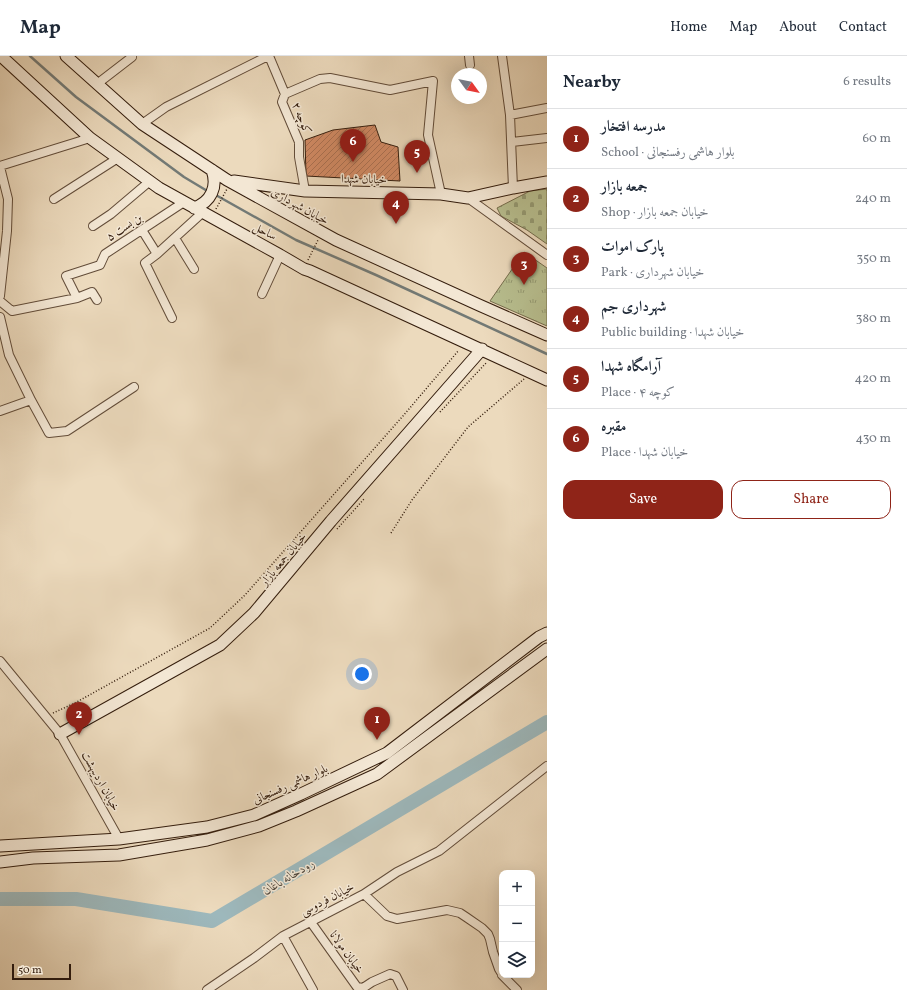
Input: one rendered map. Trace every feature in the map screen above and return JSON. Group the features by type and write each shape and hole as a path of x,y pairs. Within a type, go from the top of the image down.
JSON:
{"main road":[{"name":"ساحل","path":"1,56 90,138 150,181 184,202 280,254 304,269 547,380"},
{"name":"خیابان شهرداری","path":"66,56 142,124 229,181 321,233 547,335"},
{"path":"203,213 205,203 212,193 215,182 212,170"},
{"name":"خیابان شهدا","path":"229,181 305,191 441,194 468,198 547,182"},
{"name":"خیابان جمعه بازار","path":"60,734 220,645 254,613 331,521 482,349"},
{"name":"بلوار هاشمی رفسنجانی","path":"0,846 119,839 207,827 254,815 387,753 547,633"},
{"path":"0,862 33,858 119,855 207,840 259,826 377,774 547,649"},
{"path":"254,815 259,826"}],"street":[{"path":"142,124 166,107 269,56"},
{"name":"کوچه ۲","path":"269,56 285,94 282,102 299,142 299,157 305,191"},
{"path":"469,56 470,65"},
{"path":"502,56 510,115 513,188"},
{"path":"97,84 132,57"},
{"path":"285,94 320,79 330,78 390,90 433,81 428,135 441,194"},
{"path":"510,115 547,108"},
{"path":"0,296 7,231 8,199 1,177 0,166 90,138"},
{"path":"512,142 547,138"},
{"path":"54,199 118,158"},
{"path":"93,226 111,214 150,181"},
{"path":"468,198 547,255"},
{"name":"بن بست ۵","path":"77,298 66,276 100,265 105,254 184,202"},
{"path":"172,318 144,263 157,254 203,213"},
{"path":"142,230 157,254"},
{"path":"175,238 194,269"},
{"path":"262,294 280,254"},
{"path":"0,301 12,311 77,298 92,292 97,300"},
{"path":"0,317 9,355 49,433 67,431 134,387"},
{"path":"0,411 32,400"},
{"name":"خیابان اردیبهشت","path":"0,660 60,734 119,839"},
{"path":"364,894 397,872 439,851 547,766"},
{"name":"خیابان فردوسی","path":"207,990 283,936 364,894 387,916 397,919 447,910 460,913 488,934 499,967"},
{"name":"خیابان مولانا","path":"310,921 357,987 363,988 390,974 396,976 403,990"},
{"path":"283,936 314,990"},
{"name":"خیابان فردوسی","path":"505,978 517,990"}],"path":[{"path":"203,213 229,181"},
{"path":"304,269 321,233"},
{"path":"46,716 75,703 210,628 245,595 403,416 466,342"},
{"path":"391,532 412,500 468,427 532,373"}],"green space":[{"path":"547,189 547,244 527,230 501,216 497,208 530,191"},
{"path":"524,252 547,268 547,326 490,301"}],"building":[{"path":"375,125 381,142 398,147 400,181 306,176 305,140 333,130"}],"waterway":[{"path":"30,56 76,97 184,177 209,192"},
{"path":"214,194 296,240 376,275 547,354"},
{"name":"رودخانه باغان","path":"0,899 76,899 212,921 547,722"}],"place":[{"name":"مقبره","path":"353,162"},
{"name":"آرامگاه شهدا","path":"417,173"},
{"name":"شهرداری جم","path":"396,224"},
{"name":"پارک اموات","path":"524,285"},
{"name":"جمعه بازار","path":"79,735"},
{"name":"مدرسه افتخار","path":"377,740"}]}
